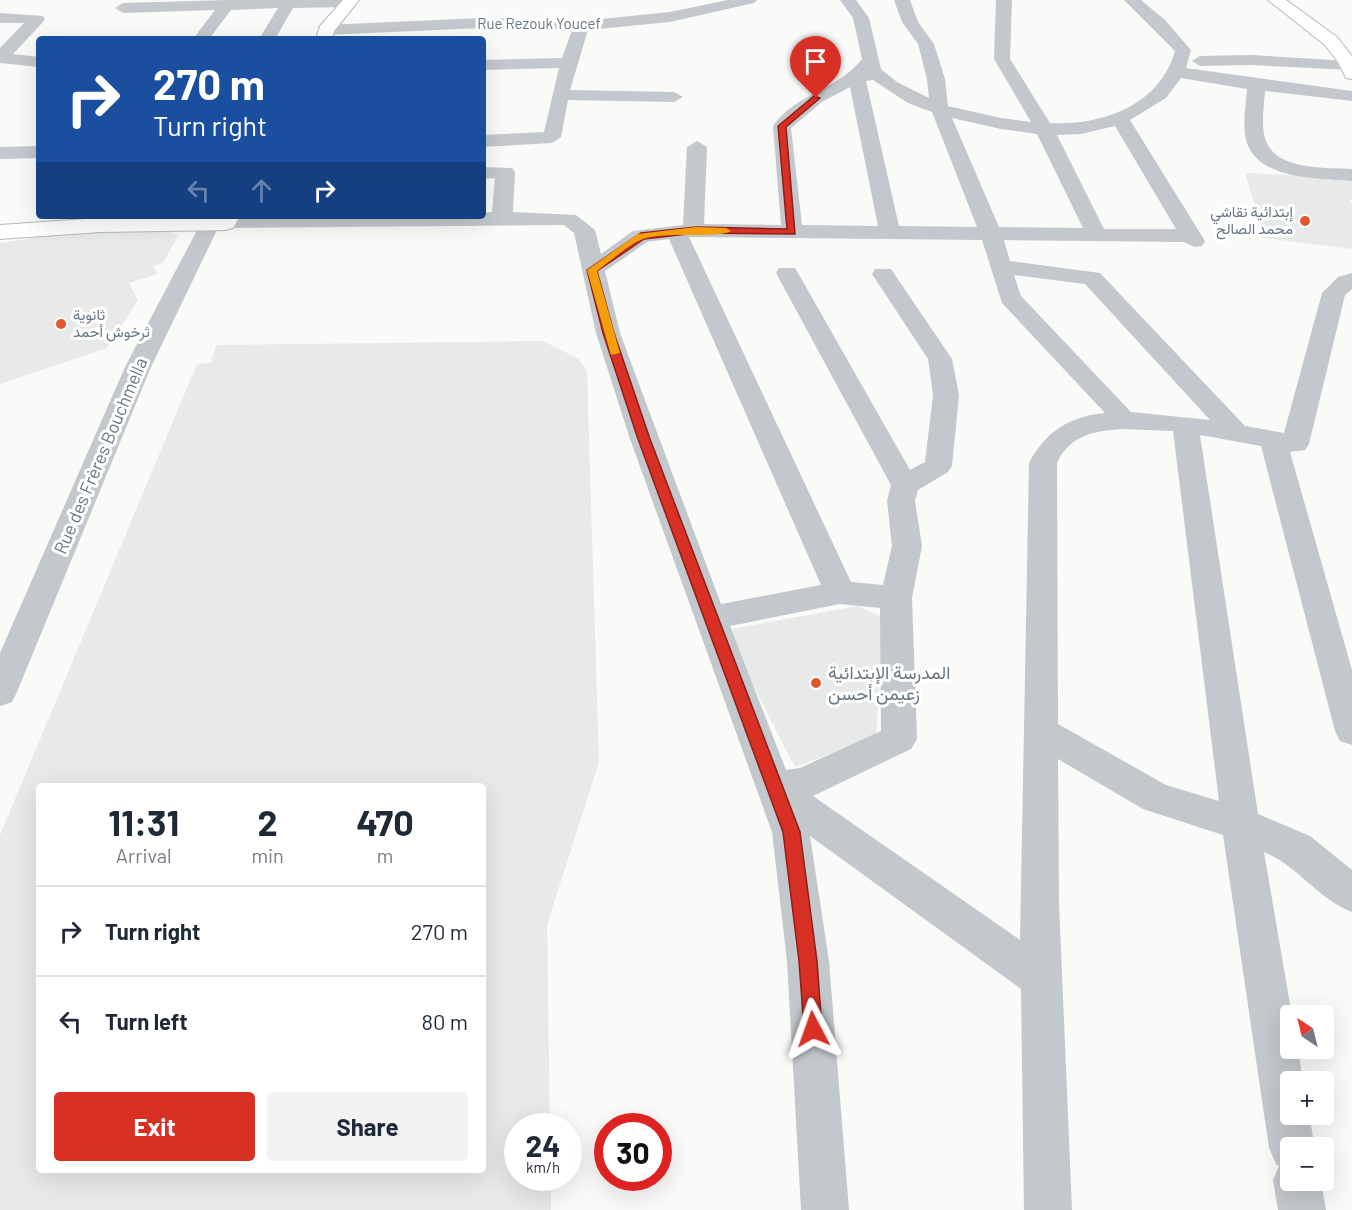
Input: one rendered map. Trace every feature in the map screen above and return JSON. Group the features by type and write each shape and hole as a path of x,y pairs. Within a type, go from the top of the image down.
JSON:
{"main road":[{"path":"1276,0 1326,38 1351,70"},
{"path":"325,34 350,1"},
{"path":"0,232 100,225 221,221"}],"street":[{"name":"Rue Rezouk Youcef","path":"325,34 478,15 581,26 670,17 749,0"},
{"path":"848,0 861,18 873,67 896,88 939,108 981,121 1044,128 1081,128 1119,117 1152,101 1179,66 1183,51 1159,23 1132,0"},
{"path":"902,0 910,22 926,44 936,79 939,108 991,234 1010,298 1111,404 1124,422"},
{"path":"1004,0 1002,60 1044,128 1097,235"},
{"path":"123,8 174,3 227,5 350,1"},
{"path":"269,36 288,4"},
{"path":"203,36 227,5"},
{"path":"0,18 37,19 0,57"},
{"path":"486,141 540,140 552,137 568,63 581,26"},
{"path":"0,57 36,62"},
{"path":"1179,66 1251,60 1351,70"},
{"path":"486,65 568,63"},
{"path":"1179,66 1256,85 1352,96"},
{"path":"792,232 782,126 816,98 873,67"},
{"path":"857,77 890,233"},
{"path":"1256,85 1255,139 1262,151 1282,167 1352,175"},
{"path":"561,95 674,97"},
{"path":"592,270 641,236 684,231 1192,238 1119,117"},
{"path":"697,147 684,231 840,593"},
{"path":"0,153 36,153"},
{"path":"486,172 505,172 502,219"},
{"path":"221,221 569,219 584,230 608,333 644,439 773,788 792,832 808,961 825,1210"},
{"name":"Rue des Frères Bouchmella","path":"0,692 138,367 221,221"},
{"path":"1000,266 1092,278 1238,434"},
{"path":"773,788 804,783 898,739 896,598 907,546 901,501 905,485 787,273"},
{"path":"883,274 940,359 946,394 938,466 905,485"},
{"path":"1048,1210 1041,979 1040,730 1043,462 1054,443 1077,428 1124,422 1185,424 1295,444 1334,293 1346,282 1352,280"},
{"path":"1185,424 1240,824 1290,1137"},
{"path":"1273,440 1352,731"},
{"path":"710,618 840,593 896,598"},
{"path":"1040,730 1156,798 1240,824 1297,848 1352,894"},
{"path":"773,788 1041,979"},
{"path":"1299,1191 1302,1210"}],"shaded area":[{"name":"إبتدائية نقاشي محمد الصالح","path":"1245,173 1352,178 1352,199 1349,200 1352,204 1352,249 1264,238"},
{"name":"ثانوية ثرخوش أحمد","path":"167,230 178,236 163,263 153,266 158,274 129,283 138,300 107,348 0,384 0,243 68,233"},
{"path":"543,341 579,359 587,372 599,762 547,925 550,1113 504,1113 504,1191 551,1191 551,1210 0,1210 0,835 197,364 211,363 216,345"},
{"name":"المدرسة الإبتدائية زعيمن أحسن","path":"858,606 884,618 876,737 795,767 725,630"}],"slow traffic":[{"path":"615,353 592,270 641,236 696,230 726,231"}],"place":[{"name":"إبتدائية نقاشي محمد الصالح","path":"1305,221"},
{"name":"ثانوية ثرخوش أحمد","path":"61,324"},
{"name":"المدرسة الإبتدائية زعيمن أحسن","path":"816,683"}],"route":[{"path":"813,1029 808,961 792,832 773,788 644,439 608,333 592,270 641,236 696,230 792,232 782,126 816,98"}]}
